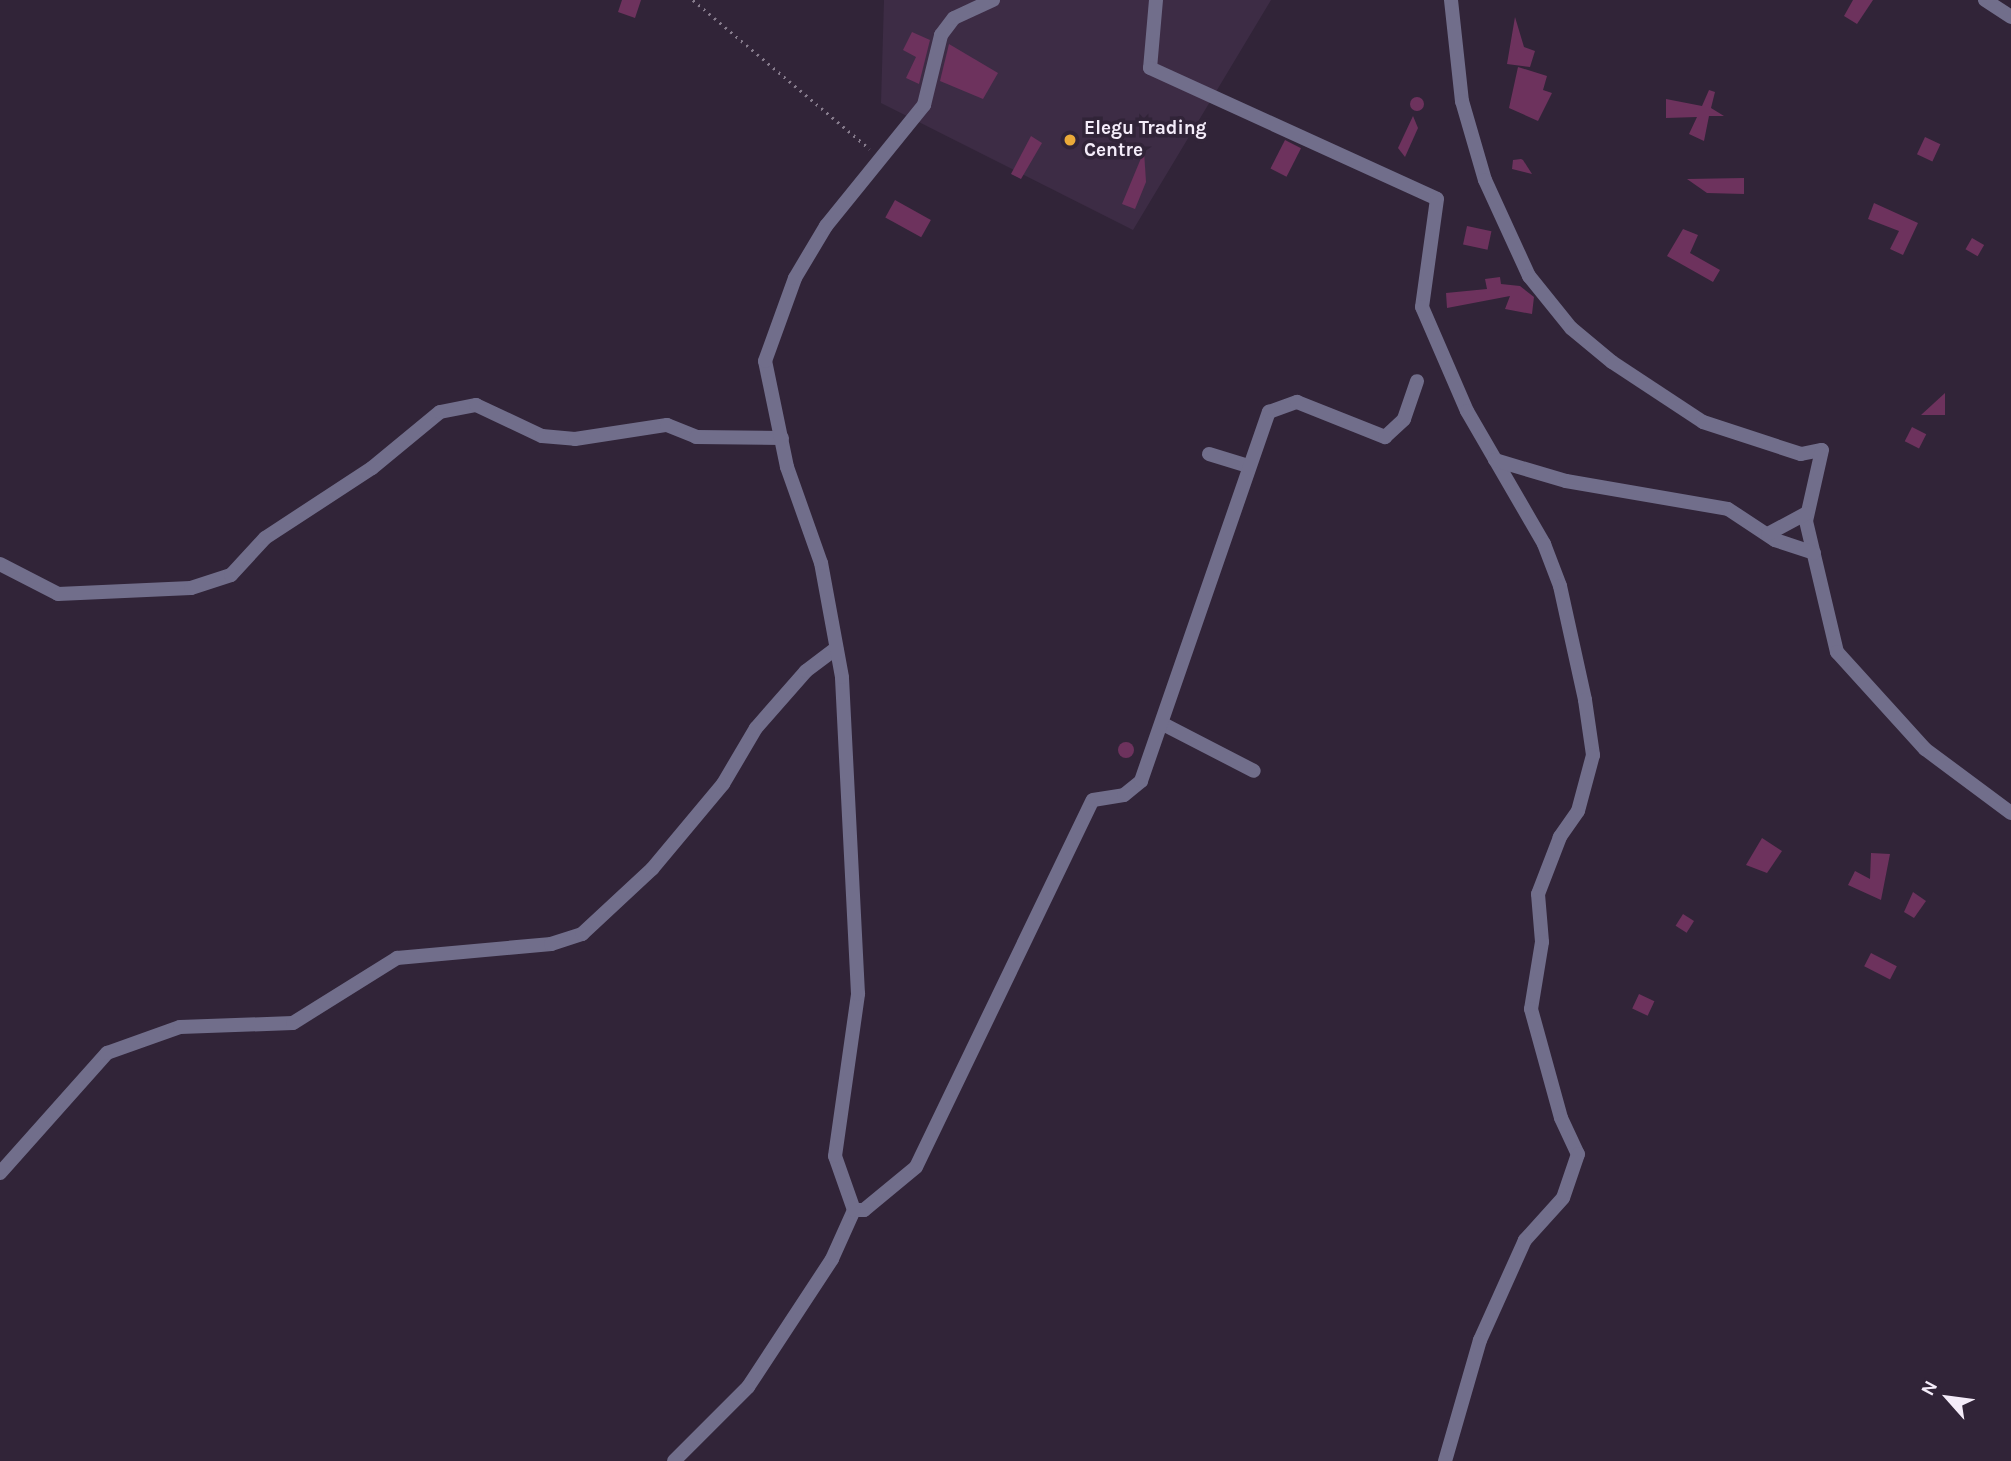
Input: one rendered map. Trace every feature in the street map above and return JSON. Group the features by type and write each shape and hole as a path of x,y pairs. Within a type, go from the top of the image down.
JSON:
{"street":[{"path":"674,1461 748,1387 832,1259 854,1209 835,1156 858,994 850,767 836,648 821,563 782,438 765,362 777,322 826,226 879,156 924,105 942,35 954,18 993,0"},
{"path":"1156,0 1150,68 1437,199 1422,307 1495,460 1544,544 1560,586 1593,755 1578,811 1560,837 1538,894 1542,942 1531,1009 1561,1118 1578,1154 1563,1198 1525,1240 1480,1340 1445,1461"},
{"path":"1451,0 1466,114 1485,180 1529,276 1571,328 1612,362 1703,422 1801,454 1822,450 1807,513 1814,553 1847,669 1949,770 2011,813"},
{"path":"1985,0 2011,17"},
{"path":"854,1209 864,1210 916,1167 1093,800 1124,795 1141,781 1163,724 1248,466 1277,407 1297,402 1330,410 1385,437 1404,419 1417,382"},
{"path":"0,564 58,594 191,588 232,575 265,538 372,468 440,412 476,405 542,436 575,439 667,425 696,437 782,438"},
{"path":"1209,454 1248,466"},
{"path":"1495,460 1566,481 1696,499 1728,509 1768,534 1814,553"},
{"path":"1768,534 1807,513"},
{"path":"0,1173 107,1053 180,1027 293,1023 397,958 551,944 582,934 652,869 723,784 756,728 806,671 836,648"},
{"path":"1163,724 1254,771"}],"path":[{"path":"693,0 879,156"}],"shaded area":[{"name":"Elegu Trading Centre","path":"884,0 1271,0 1133,230 881,103"}],"building":[{"path":"622,0 641,0 635,18 618,12"},
{"path":"1853,0 1873,0 1857,24 1844,16"},
{"path":"1515,17 1524,47 1535,51 1530,67 1507,64"},
{"path":"912,32 930,40 919,84 906,78 916,57 903,50"},
{"path":"949,44 998,73 983,99 940,81"},
{"path":"1518,67 1547,76 1543,90 1552,93 1538,121 1509,108"},
{"path":"1709,90 1715,92 1711,108 1724,116 1709,116 1704,141 1689,134 1697,117 1666,118 1666,99 1702,106"},
{"path":"1414,97 1420,97 1424,104 1420,111 1414,111 1410,107 1410,101"},
{"path":"1413,116 1418,128 1405,157 1398,148"},
{"path":"1031,136 1042,143 1021,179 1011,174"},
{"path":"1925,137 1940,144 1932,161 1917,154"},
{"path":"1285,140 1301,148 1287,177 1270,169"},
{"path":"1144,151 1146,182 1135,209 1122,204"},
{"path":"1521,159 1532,174 1512,169 1513,160"},
{"path":"1744,178 1744,194 1707,193 1687,179"},
{"path":"895,200 931,220 921,237 885,217"},
{"path":"1874,203 1918,223 1903,255 1890,249 1899,231 1868,219"},
{"path":"1467,226 1491,231 1488,250 1463,245"},
{"path":"1683,229 1698,235 1690,253 1720,270 1713,282 1667,256"},
{"path":"1972,238 1984,245 1978,256 1966,249"},
{"path":"1500,277 1501,284 1520,286 1534,297 1532,314 1505,309 1510,296 1447,308 1446,293 1487,289 1485,279"},
{"path":"1945,393 1945,415 1921,415"},
{"path":"1912,427 1926,434 1919,449 1905,441"},
{"path":"1126,742 1134,750 1126,758 1118,750"},
{"path":"1762,838 1782,851 1767,873 1746,865"},
{"path":"1871,853 1890,854 1881,900 1848,885 1855,871 1870,879"},
{"path":"1913,892 1926,901 1914,918 1904,912"},
{"path":"1683,914 1694,921 1687,933 1676,926"},
{"path":"1871,953 1897,966 1890,980 1864,966"},
{"path":"1639,994 1654,1001 1648,1016 1632,1009"}],"place":[{"name":"Elegu Trading Centre","path":"1070,140"}]}
